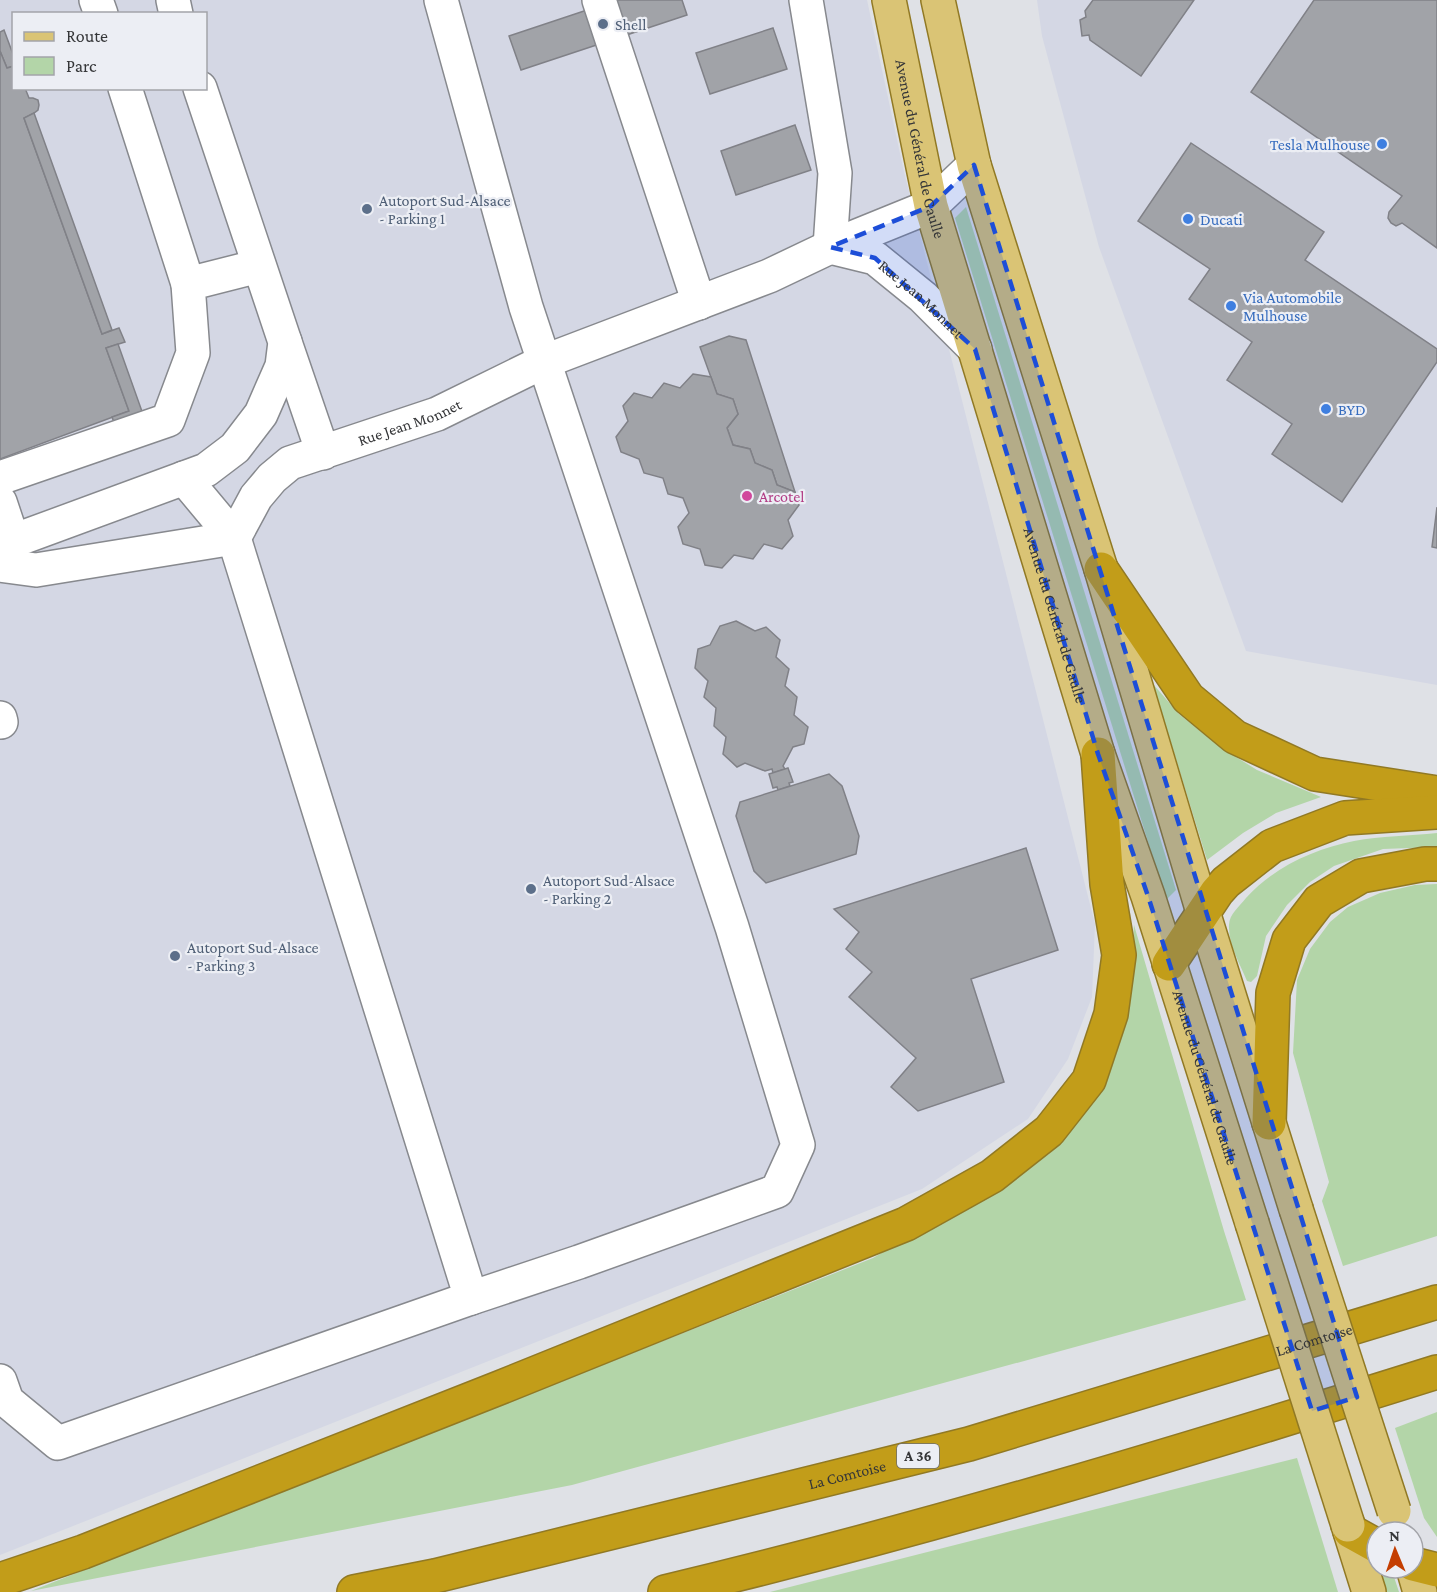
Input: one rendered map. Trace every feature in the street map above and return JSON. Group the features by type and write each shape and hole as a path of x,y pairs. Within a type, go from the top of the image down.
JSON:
{"highway":[{"path":"1101,569 1188,698 1234,736 1315,774 1437,793"},
{"path":"0,1580 83,1552 510,1384 884,1233 906,1224 992,1176 1049,1131 1089,1080 1111,1014 1119,955 1107,884 1098,754"},
{"path":"1169,964 1217,892 1226,882 1272,846 1345,818 1437,812"},
{"path":"1269,1123 1273,993 1289,940 1320,901 1361,876 1425,864 1437,864"},
{"path":"1394,1316 1437,1284"},
{"name":"La Comtoise","path":"354,1592 435,1576 969,1444 1437,1302"},
{"path":"665,1592 980,1510 1268,1425 1437,1372"}],"main road":[{"name":"Avenue du Général de Gaulle","path":"889,0 931,206 1098,754 1148,896 1252,1222 1358,1534 1369,1592"},
{"path":"938,0 974,165 1101,569 1203,912 1397,1520"}],"street":[{"path":"0,1381 7,1401 58,1443 777,1191 798,1145 732,927 543,362 441,0"},
{"path":"599,0 699,303"},
{"path":"806,0 835,173 830,247"},
{"path":"0,478 168,420 193,352 188,284 126,90"},
{"path":"201,90 323,453"},
{"name":"Rue Jean Monnet","path":"234,538 255,497 290,463 437,414 543,362 769,276 830,247 931,206 974,165"},
{"name":"Rue Jean Monnet","path":"830,247 875,258 923,297 975,349"},
{"path":"188,284 259,266"},
{"path":"4,553 206,470 235,448 261,414 282,366 285,342"},
{"path":"184,478 234,538 471,1298"},
{"path":"0,502 4,553"},
{"path":"4,553 36,570 234,538"}],"highlighted area":[{"path":"974,165 1357,1397 1312,1411 1148,896 1098,754 975,349 875,258 830,247 931,206"}],"shaded area":[{"path":"0,0 867,0 904,172 1095,924 1092,997 1068,1059 1028,1119 922,1189 0,1555"},
{"path":"1037,0 1437,0 1437,685 1246,651 1099,247 1042,36"}],"green space":[{"path":"966,207 1176,890 1166,900 955,218"},
{"path":"1153,684 1179,714 1220,747 1257,770 1321,797 1276,813 1243,833 1207,860"},
{"path":"1437,833 1437,847 1383,849 1334,866 1310,882 1287,905 1266,936 1257,976 1251,982 1247,981 1232,947 1229,921 1246,898 1269,877 1310,854 1339,844 1375,838"},
{"path":"1437,884 1437,1236 1343,1266 1322,1201 1329,1182 1293,1053 1297,980 1310,949 1330,922 1348,907 1380,893 1415,885"},
{"path":"1134,925 1246,1300 572,1485 31,1591 873,1258 1049,1154 1092,1102 1131,973"},
{"path":"1437,1412 1437,1537 1424,1518 1395,1428"},
{"path":"1297,1458 1338,1592 770,1592"},
{"path":"1381,1580 1395,1580 1399,1592 1385,1592"}],"building":[{"path":"617,0 682,0 687,15 521,70 509,36"},
{"path":"1093,0 1194,0 1141,76 1090,40 1089,35 1082,36 1080,20 1086,17 1085,11"},
{"name":"Tesla Mulhouse","path":"1314,0 1437,0 1437,248 1402,223 1396,226 1391,223 1388,218 1389,212 1402,196 1251,92"},
{"path":"773,28 787,69 710,94 696,53"},
{"path":"4,30 12,52 12,67 7,68 0,51 0,32"},
{"path":"0,51 7,68 12,67 12,90 26,90 29,98 38,100 38,110 24,118 102,334 119,328 125,342 106,348 129,411 0,459"},
{"path":"34,113 112,330 102,334 24,118"},
{"path":"795,125 811,170 736,195 721,151"},
{"path":"1191,143 1324,232 1305,260 1437,349 1437,362 1342,502 1272,454 1292,424 1227,380 1252,342 1189,299 1210,269 1138,221"},
{"path":"729,336 746,340 795,492 777,485 772,470 755,463 750,449 733,445 727,428 738,414 733,399 717,394 700,347"},
{"path":"118,344 144,417 116,428 112,417 129,411 106,348"},
{"path":"693,374 711,377 717,394 733,399 738,414 727,428 733,445 750,449 755,463 772,470 777,485 795,492 799,505 788,520 793,536 782,549 764,544 753,559 734,555 722,568 705,565 700,549 683,544 678,527 689,513 683,498 668,494 663,478 644,473 639,459 621,452 616,437 628,421 623,406 634,393 652,398 664,383 680,388"},
{"path":"1437,507 1437,548 1432,547"},
{"path":"736,621 755,631 766,627 780,640 776,657 789,669 785,686 797,697 794,715 808,727 804,744 793,747 783,766 785,769 773,773 772,769 765,771 745,763 737,767 723,754 726,737 714,726 716,708 704,697 708,681 695,668 698,649 710,645 720,626"},
{"path":"788,768 793,782 789,783 790,786 778,790 777,787 773,788 769,774"},
{"path":"829,774 842,786 859,836 856,854 766,883 754,871 736,816 740,802"},
{"path":"1026,848 1058,950 971,979 1004,1082 918,1111 891,1087 916,1058 849,997 872,972 846,949 859,932 834,909"}],"place":[{"name":"Shell","path":"603,24"},
{"name":"Tesla Mulhouse","path":"1382,144"},
{"name":"Autoport Sud-Alsace - Parking 1","path":"367,209"},
{"name":"Ducati","path":"1188,219"},
{"name":"Via Automobile Mulhouse","path":"1231,306"},
{"name":"BYD","path":"1326,409"},
{"name":"Arcotel","path":"747,496"},
{"name":"Autoport Sud-Alsace - Parking 2","path":"531,889"},
{"name":"Autoport Sud-Alsace - Parking 3","path":"175,956"}]}
